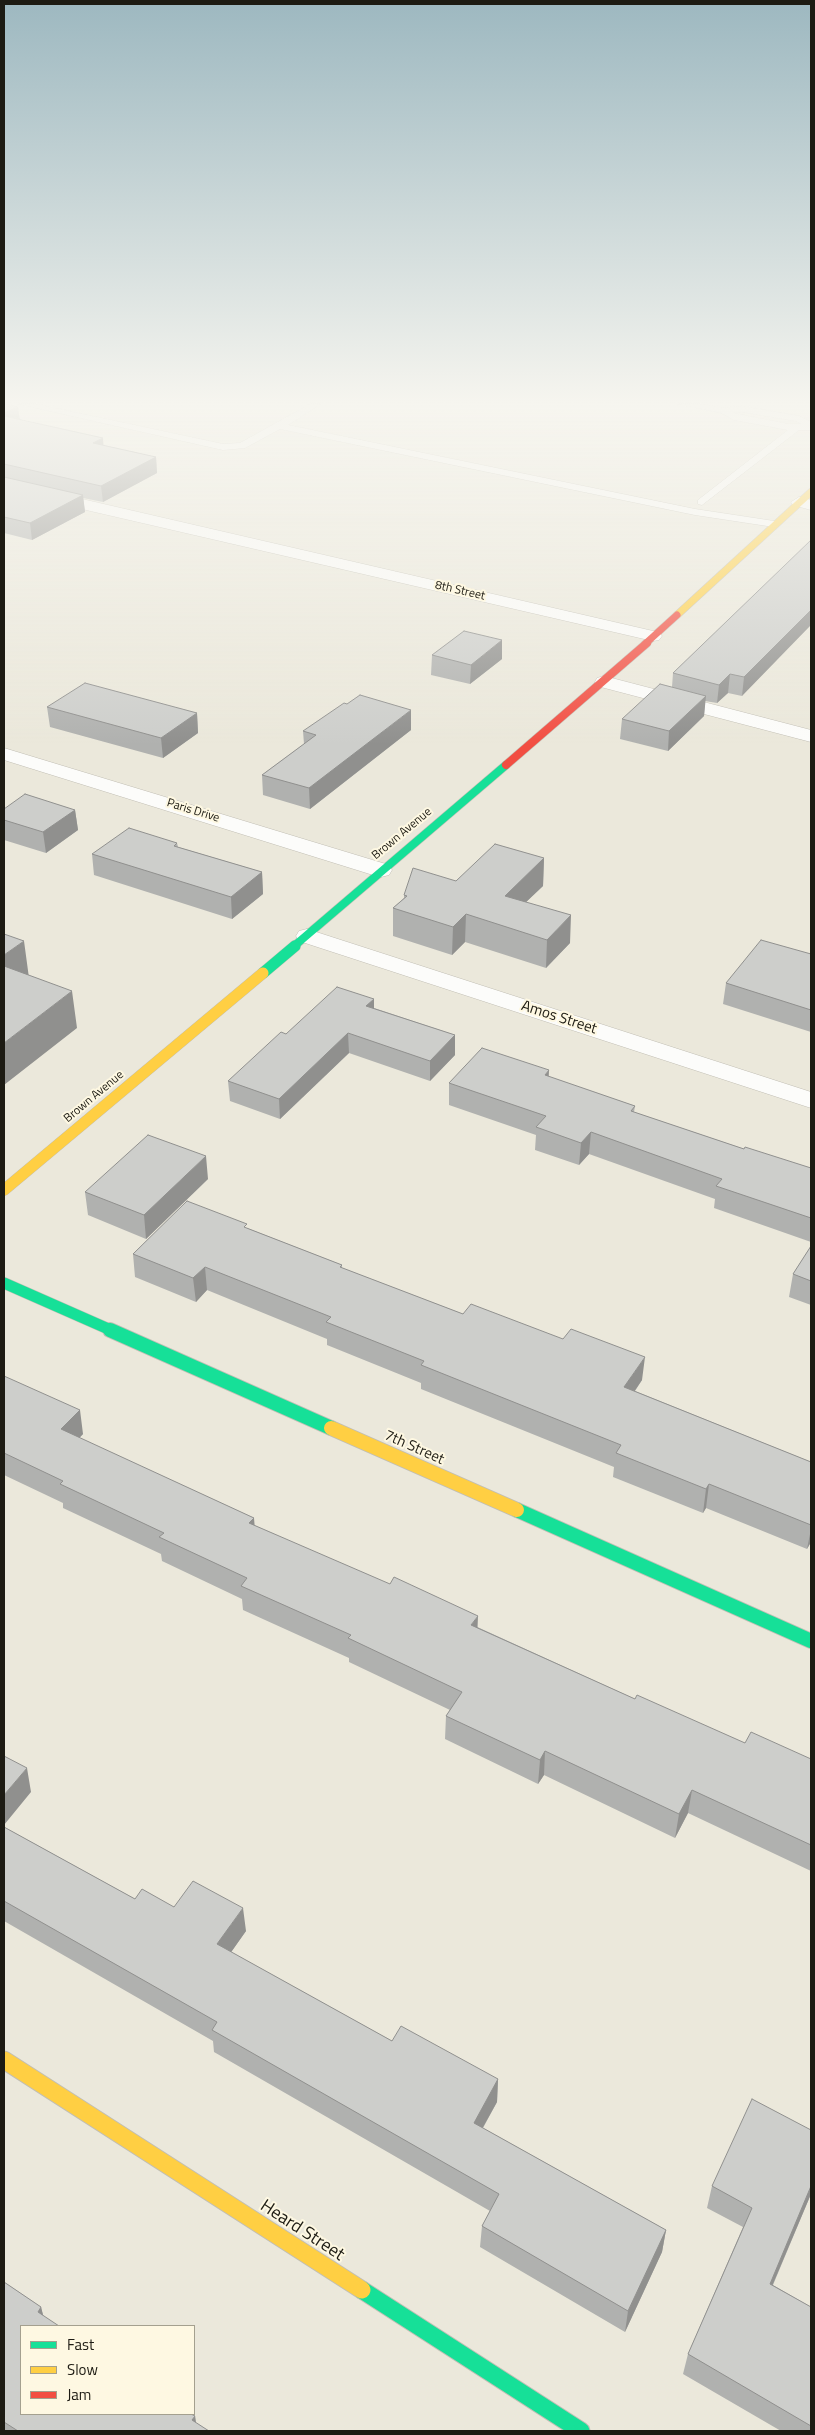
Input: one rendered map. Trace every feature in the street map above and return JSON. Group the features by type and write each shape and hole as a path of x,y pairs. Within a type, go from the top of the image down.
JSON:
{"street":[{"name":"8th Street","path":"141,518 653,636"},
{"name":"Brown Avenue","path":"4,1190 307,936 381,870 604,682 782,518"},
{"path":"604,682 811,736"},
{"name":"Paris Drive","path":"4,754 381,870"},
{"name":"Amos Street","path":"307,936 811,1100"},
{"name":"7th Street","path":"4,1283 811,1641"},
{"name":"Heard Street","path":"4,2060 580,2431"}],"lane":[{"path":"732,518 774,524"}],"building":[{"path":"7,518 40,518 30,523"},
{"path":"811,540 811,610 744,677 730,674 719,685 673,673"},
{"path":"464,631 502,640 471,665 432,655"},
{"path":"85,683 197,713 161,738 47,707"},
{"path":"660,684 706,696 669,731 622,719"},
{"path":"360,695 411,710 309,788 262,775 316,735 303,731 344,703 347,704"},
{"path":"25,794 75,810 43,832 4,820 4,809"},
{"path":"129,828 177,843 174,846 262,872 231,897 92,854"},
{"path":"495,844 544,858 505,896 571,915 547,940 466,914 453,927 393,908 407,896 404,895 413,868 456,881"},
{"path":"4,934 24,941 4,955"},
{"path":"761,940 811,954 811,1010 726,983"},
{"path":"4,966 72,991 4,1043"},
{"path":"337,987 374,999 366,1006 455,1035 430,1061 348,1033 279,1099 228,1081 281,1032 286,1034"},
{"path":"482,1048 549,1070 545,1075 635,1106 631,1111 744,1149 745,1147 811,1168 811,1218 716,1186 722,1179 591,1132 581,1143 536,1127 546,1116 449,1083"},
{"path":"148,1135 206,1156 144,1215 85,1192"},
{"path":"187,1201 247,1224 244,1227 342,1265 340,1267 463,1314 471,1304 563,1339 571,1329 645,1357 624,1387 811,1462 811,1525 709,1484 706,1489 616,1453 621,1445 421,1365 424,1361 326,1322 331,1317 205,1267 193,1278 133,1254"},
{"path":"811,1246 811,1281 793,1274"},
{"path":"4,1376 80,1410 61,1429 254,1518 249,1523 390,1584 394,1577 478,1616 471,1625 635,1699 637,1695 745,1743 751,1732 811,1759 811,1845 692,1790 679,1814 545,1751 540,1760 446,1716 462,1692 348,1638 351,1635 241,1586 247,1578 159,1537 164,1533 60,1484 63,1481 4,1453"},
{"path":"4,1756 27,1768 4,1795"},
{"path":"4,1827 135,1899 142,1889 174,1907 193,1881 243,1908 217,1944 392,2041 401,2026 498,2079 474,2123 666,2230 628,2311 482,2226 499,2194 212,2030 217,2022 4,1901"},
{"path":"752,2099 811,2130 811,2186 770,2284 811,2307 811,2426 688,2354 752,2208 712,2186"},
{"path":"4,2282 41,2307 38,2312 58,2325 20,2325 20,2415 193,2415 195,2416 192,2420 209,2431 18,2431 4,2422"}],"traffic: fast":[{"path":"263,973 506,765"},
{"path":"4,1283 331,1428"},
{"path":"517,1510 811,1641"},
{"path":"362,2290 581,2431"}],"traffic: slow":[{"path":"677,615 783,518"},
{"path":"4,1190 263,973"},
{"path":"331,1428 517,1510"},
{"path":"4,2060 362,2290"}],"traffic: jam":[{"path":"506,765 604,682 677,615"}]}
